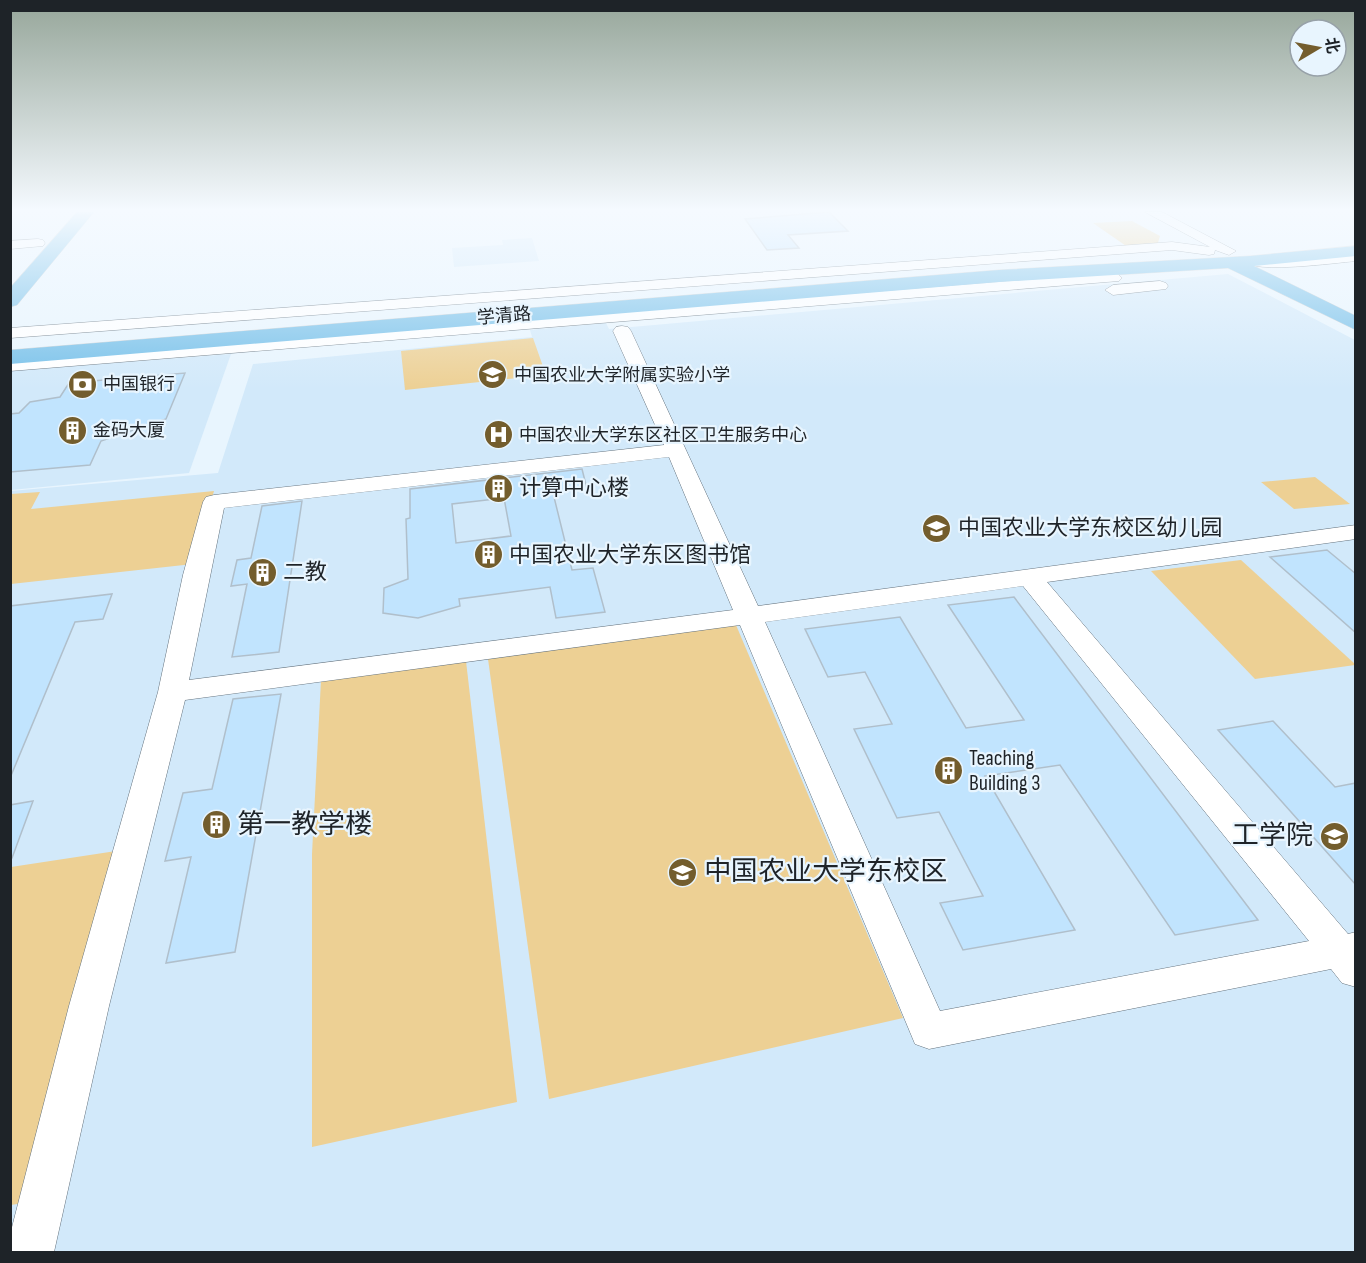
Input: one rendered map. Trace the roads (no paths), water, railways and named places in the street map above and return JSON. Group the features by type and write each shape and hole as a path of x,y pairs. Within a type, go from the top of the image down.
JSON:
{"main road":[{"path":"10,301 36,271"},
{"name":"学清路","path":"10,342 921,271"},
{"name":"学清路","path":"10,357 999,276 1119,279 1164,271"},
{"path":"1260,271 1356,324"},
{"path":"1265,271 1356,312"},
{"path":"748,284 776,276"},
{"path":"262,322 322,310"}],"street":[{"name":"学清路","path":"10,333 843,271"},
{"name":"学清路","path":"10,366 1119,279"},
{"path":"1119,279 1160,286"},
{"path":"622,331 677,450 929,1031 1350,957"},
{"path":"30,1252 95,984 172,692 196,575 214,502 677,450"},
{"path":"172,692 1356,531"},
{"path":"1029,577 1350,957"}],"place":[{"name":"中国农业大学附属实验小学","path":"493,375"},
{"name":"中国银行","path":"82,384"},
{"name":"金码大厦","path":"72,430"},
{"name":"中国农业大学东区社区卫生服务中心","path":"498,435"},
{"name":"计算中心楼","path":"498,488"},
{"name":"中国农业大学东校区幼儿园","path":"937,528"},
{"name":"中国农业大学东区图书馆","path":"488,555"},
{"name":"二教","path":"262,572"},
{"name":"Teaching Building 3","path":"948,771"},
{"name":"第一教学楼","path":"216,825"},
{"name":"工学院","path":"1334,836"},
{"name":"中国农业大学东校区","path":"683,872"}]}
